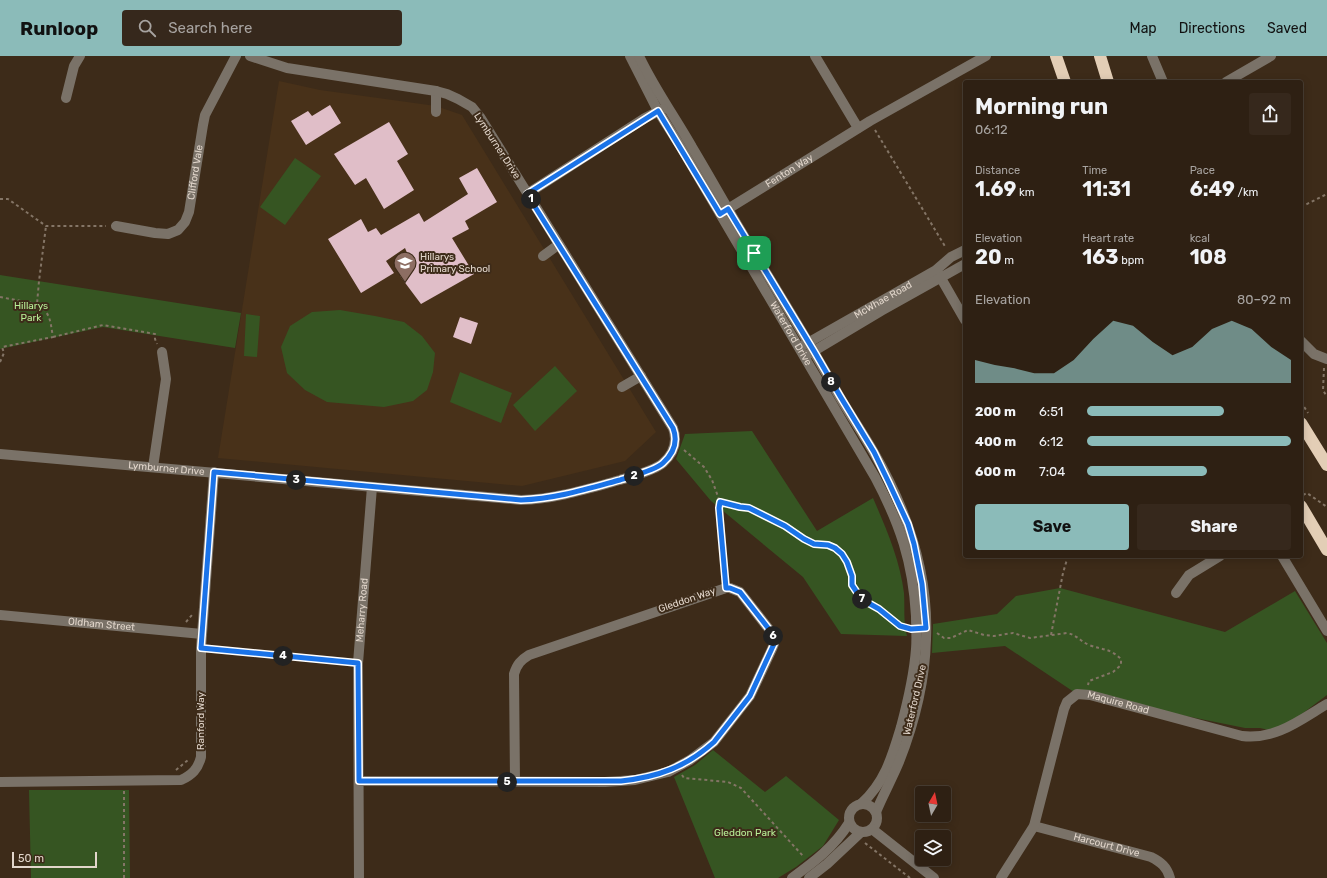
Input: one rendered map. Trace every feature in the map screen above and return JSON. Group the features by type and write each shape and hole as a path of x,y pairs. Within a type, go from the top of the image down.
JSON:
{"highway":[{"path":"1056,56 1064,80"},
{"path":"1100,56 1107,80"},
{"path":"1303,426 1327,465"},
{"path":"1303,509 1327,550"},
{"path":"1308,518 1327,533"}],"street":[{"path":"66,98 74,66 80,56"},
{"name":"Clifford Vale","path":"116,226 154,234 168,234 178,230 185,222 192,198 203,125 206,115 236,56"},
{"name":"Lymburner Drive","path":"0,454 521,500 551,498 635,476 662,464 673,450 676,436 673,428 558,245 484,123 472,108 447,94 436,91 287,68 250,56"},
{"name":"Waterford Drive","path":"630,56 662,109 691,145 724,211 799,348 875,477 904,542 921,628 924,665 914,715 899,760 876,812"},
{"name":"Waterford Drive","path":"639,56 662,109"},
{"path":"815,56 858,128"},
{"name":"Fenton Way","path":"724,211 858,128 986,56"},
{"path":"1152,56 1162,80"},
{"path":"1229,80 1271,56"},
{"path":"436,91 436,112"},
{"path":"527,194 662,109"},
{"name":"Waterford Drive","path":"724,211 809,342 874,452 908,524 920,566 926,611 917,647 911,686 894,749 886,772 878,785 861,804"},
{"path":"543,256 558,245"},
{"name":"McWhae Road","path":"804,357 881,311 938,274 951,257 963,251"},
{"name":"McWhae Road","path":"799,348 938,274 963,265"},
{"path":"938,274 963,317"},
{"path":"1303,343 1314,354 1326,359"},
{"path":"153,467 166,379 162,352"},
{"path":"622,387 641,376"},
{"name":"Ranford Way","path":"0,782 181,780 194,772 201,757 201,648 214,472"},
{"name":"Meharry Road","path":"359,878 358,663 372,487"},
{"path":"1176,593 1189,574 1217,558"},
{"path":"1283,558 1327,630"},
{"name":"Gleddon Way","path":"359,781 515,782 621,781 635,780 676,768 690,760 714,742 744,705 750,696 774,644 772,633 740,592 726,588 537,652 522,659 517,665 514,674 515,782"},
{"name":"Oldham Street","path":"0,615 202,634"},
{"name":"Maquire Road","path":"1001,878 1034,826 1064,709 1067,702 1077,694 1083,693 1242,736 1252,737 1272,734 1284,730 1327,704"},
{"path":"861,804 870,806 876,812 877,822 872,829 864,833 853,829 849,823 848,815 853,807 861,804"},
{"path":"792,878 816,861 831,847 841,836 849,823"},
{"name":"Harcourt Drive","path":"1034,826 1151,857 1168,870 1170,878"},
{"path":"872,829 934,878"},
{"path":"809,878 827,864 860,832"}],"path":[{"path":"870,121 951,257"},
{"path":"1303,206 1327,194"},
{"path":"0,199 8,199 46,226 116,226"},
{"path":"37,304 38,281 46,226"},
{"path":"0,297 37,304 45,309 49,315 53,337"},
{"path":"0,362 4,353 2,347 103,326 155,334 155,339"},
{"path":"1326,359 1323,390 1327,398"},
{"path":"675,444 704,467 712,480 720,502 719,508 726,588"},
{"path":"1303,495 1308,493 1327,507"},
{"path":"720,502 749,508 785,526 814,544 828,545 835,548 842,554 847,562 852,576 852,585 860,597 879,609 900,626 911,629 933,628 938,635 944,638 951,638 968,630 984,635 994,636 1013,633 1030,638 1067,633 1076,636 1088,645 1114,652 1121,658 1121,665 1114,672 1090,681 1083,693"},
{"path":"1051,635 1067,558"},
{"path":"201,648 358,663"},
{"path":"174,771 191,757"},
{"path":"676,768 684,778 728,782 741,788 803,856"},
{"path":"124,781 124,878"},
{"path":"858,844 865,842 910,878"}],"shaded area":[{"name":"Hillarys Primary School","path":"279,81 320,90 436,106 462,115 656,432 625,461 522,486 218,458"}],"green space":[{"path":"295,158 321,176 285,225 260,207"},
{"name":"Hillarys Park","path":"0,275 241,313 235,348 103,327 0,349"},
{"path":"340,310 404,322 422,336 435,353 433,372 427,390 413,401 384,407 327,402 305,390 287,373 281,347 290,326 312,312"},
{"path":"246,314 260,316 257,357 244,356"},
{"path":"555,366 577,391 535,431 513,405"},
{"path":"460,372 512,393 501,423 450,402"},
{"path":"752,431 817,531 873,498 896,556 899,568 904,593 907,636 841,634 803,577 711,501 676,459 685,434"},
{"path":"1060,588 1225,632 1295,591 1327,643 1327,695 1278,732 1260,728 1245,728 1077,694 1005,646 932,653 933,624 997,614 1016,596"},
{"name":"Gleddon Park","path":"713,750 765,792 786,776 839,820 823,846 796,867 778,878 715,878 674,777 695,765"},
{"path":"29,790 129,790 130,878 31,878"}],"building":[{"path":"330,105 341,123 306,145 291,121 308,111 312,116"},
{"path":"389,122 408,154 397,161 414,190 384,209 366,178 355,185 334,154"},
{"path":"477,168 497,202 465,221 469,229 452,238 474,274 421,304 400,276 413,267 405,248 386,261 394,273 361,293 328,239 361,219 368,232 376,228 381,235 419,213 424,222 468,194 459,178"},
{"path":"460,317 478,323 471,344 453,337"}],"place":[{"name":"Hillarys Primary School","path":"405,282"}],"route":[{"path":"658,111 720,214 728,209 754,253 874,452 908,524 920,566 926,611 926,628 911,629 900,626 879,609 863,600 852,585 852,576 847,562 842,554 835,548 828,545 822,546 814,544 785,526 749,508 720,502 719,508 726,588 735,589 740,592 772,633 774,644 772,650 750,696 714,742 707,748 682,765 668,772 635,780 606,782 359,781 358,663 201,648 214,472 521,500 551,498 635,476 662,464 670,455 675,444 676,436 673,428 527,194 658,111"}]}
